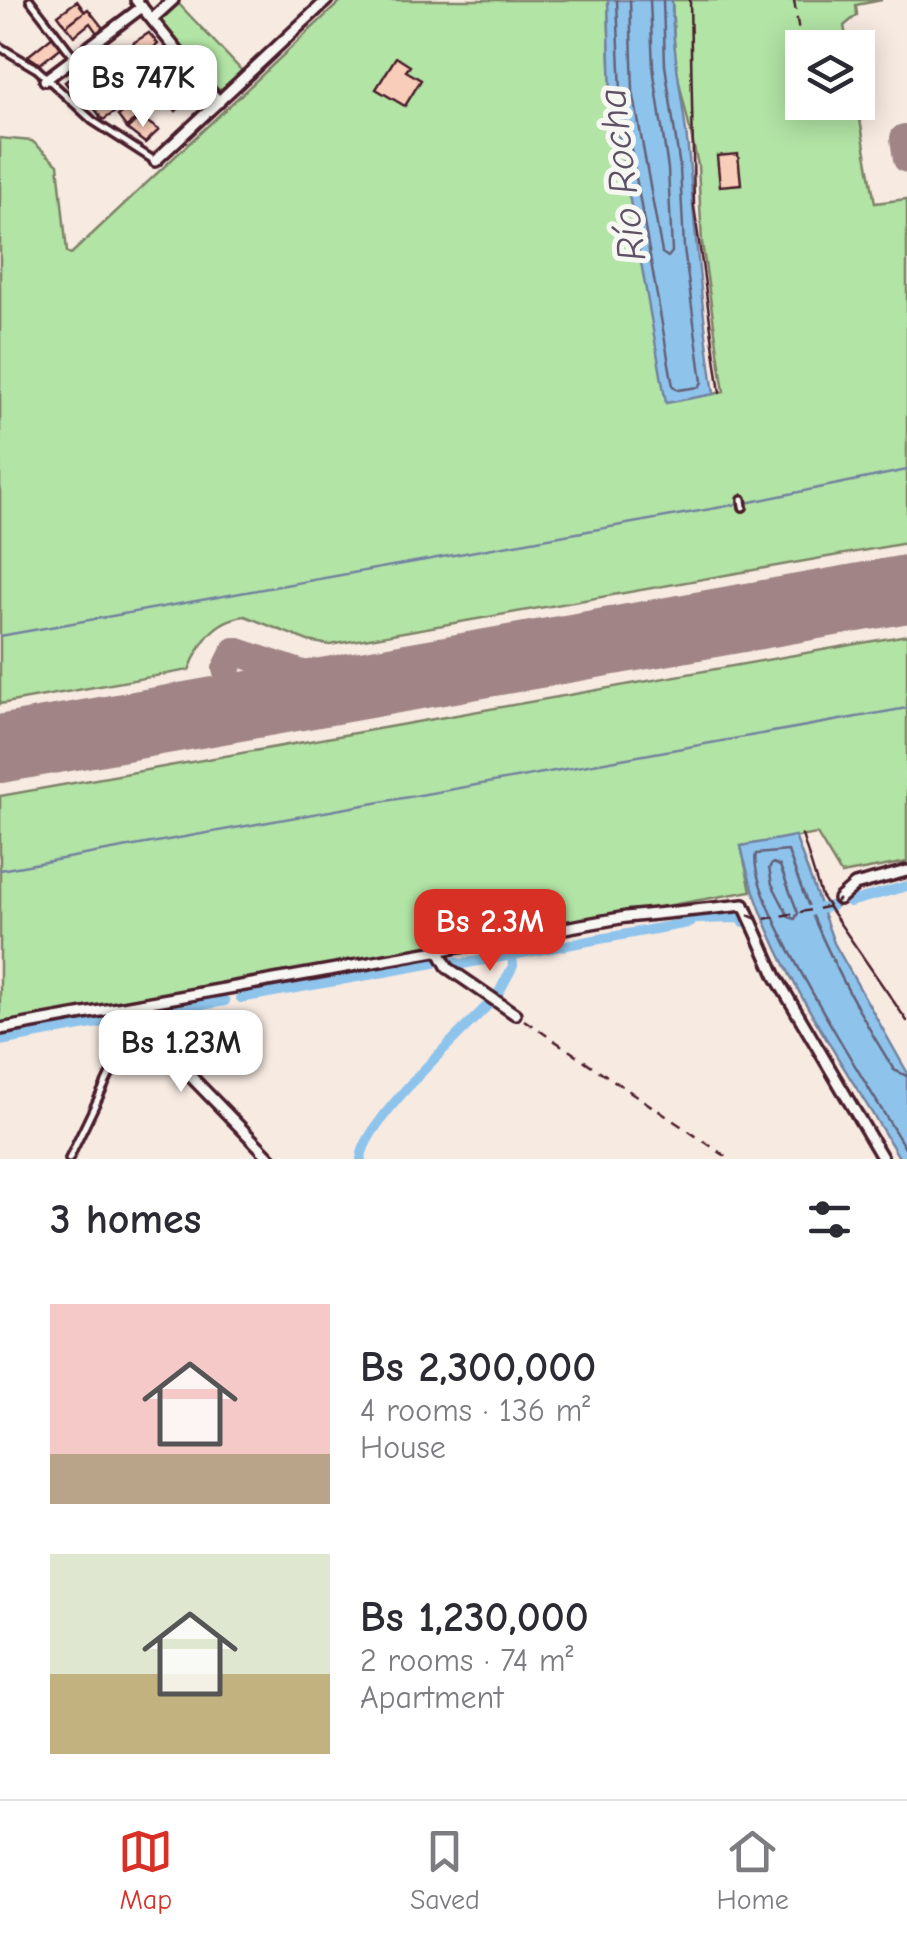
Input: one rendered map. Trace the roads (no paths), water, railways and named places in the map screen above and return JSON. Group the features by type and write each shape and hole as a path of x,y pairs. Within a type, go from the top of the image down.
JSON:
{"street":[{"path":"152,19 172,0"},
{"path":"155,161 328,0"},
{"path":"46,80 139,4 219,102"},
{"path":"839,900 855,885 907,871"},
{"path":"0,1029 438,950 692,909 744,905 776,977 883,1159"},
{"path":"438,950 448,968 515,1014"},
{"path":"130,1006 136,1020 271,1159"}],"lane":[{"path":"30,0 75,58"},
{"path":"2,50 37,69 94,122 155,161"},
{"path":"69,1159 136,1020"}],"water":[{"name":"Río Rocha","path":"608,0 672,0 714,394 666,403 611,93"},
{"path":"795,836 834,943 907,1072 907,1159 900,1159 808,1008 768,929 753,888 741,846"}],"waterway":[{"path":"0,636 750,502 907,470"},
{"path":"0,870 907,708"},
{"path":"850,902 907,886"},
{"path":"809,911 832,906"},
{"path":"454,962 462,964 695,919 741,918 743,923"},
{"path":"498,994 513,966 512,955"},
{"path":"241,998 434,963"},
{"path":"145,1015 225,1001"},
{"path":"361,1159 366,1143 395,1101 490,1003"},
{"path":"0,1041 125,1018"}],"tram line":[{"path":"690,0 694,206 720,393"},
{"path":"802,835 821,896 907,1021"}]}
